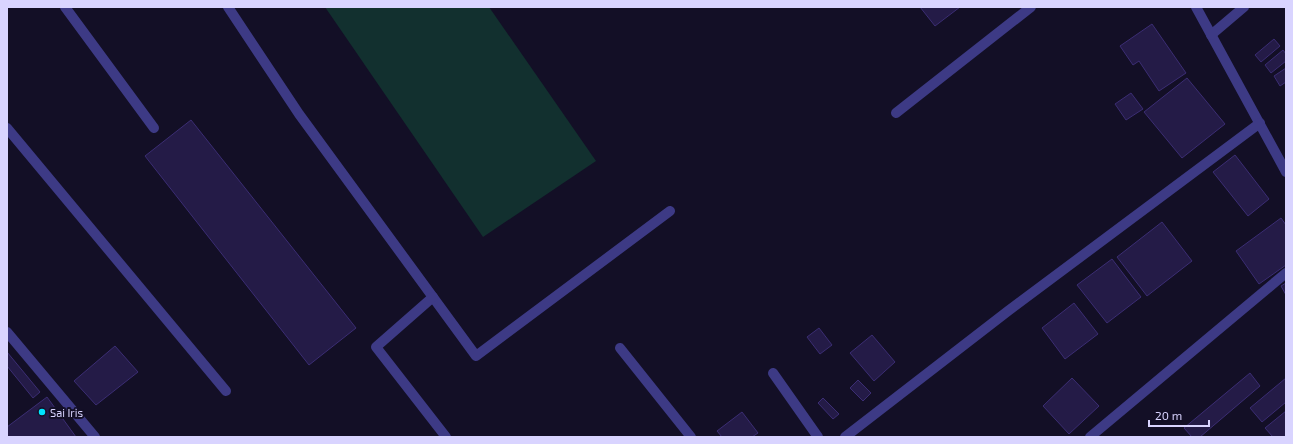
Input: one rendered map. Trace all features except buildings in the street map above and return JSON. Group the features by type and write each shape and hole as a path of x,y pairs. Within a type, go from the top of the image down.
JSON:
{"street":[{"path":"65,7 154,128"},
{"path":"228,7 298,114 476,356 670,211"},
{"path":"896,113 1032,7"},
{"path":"1196,7 1286,172"},
{"path":"1211,35 1244,7"},
{"path":"845,437 1014,306 1260,123"},
{"path":"7,128 226,391"},
{"path":"1090,437 1286,273"},
{"path":"433,297 376,347 446,437"},
{"path":"7,332 95,437"},
{"path":"620,348 691,437"},
{"path":"773,373 818,437"}],"green space":[{"path":"325,7 489,7 596,161 483,237"}],"place":[{"name":"Sai Iris","path":"42,412"}]}
